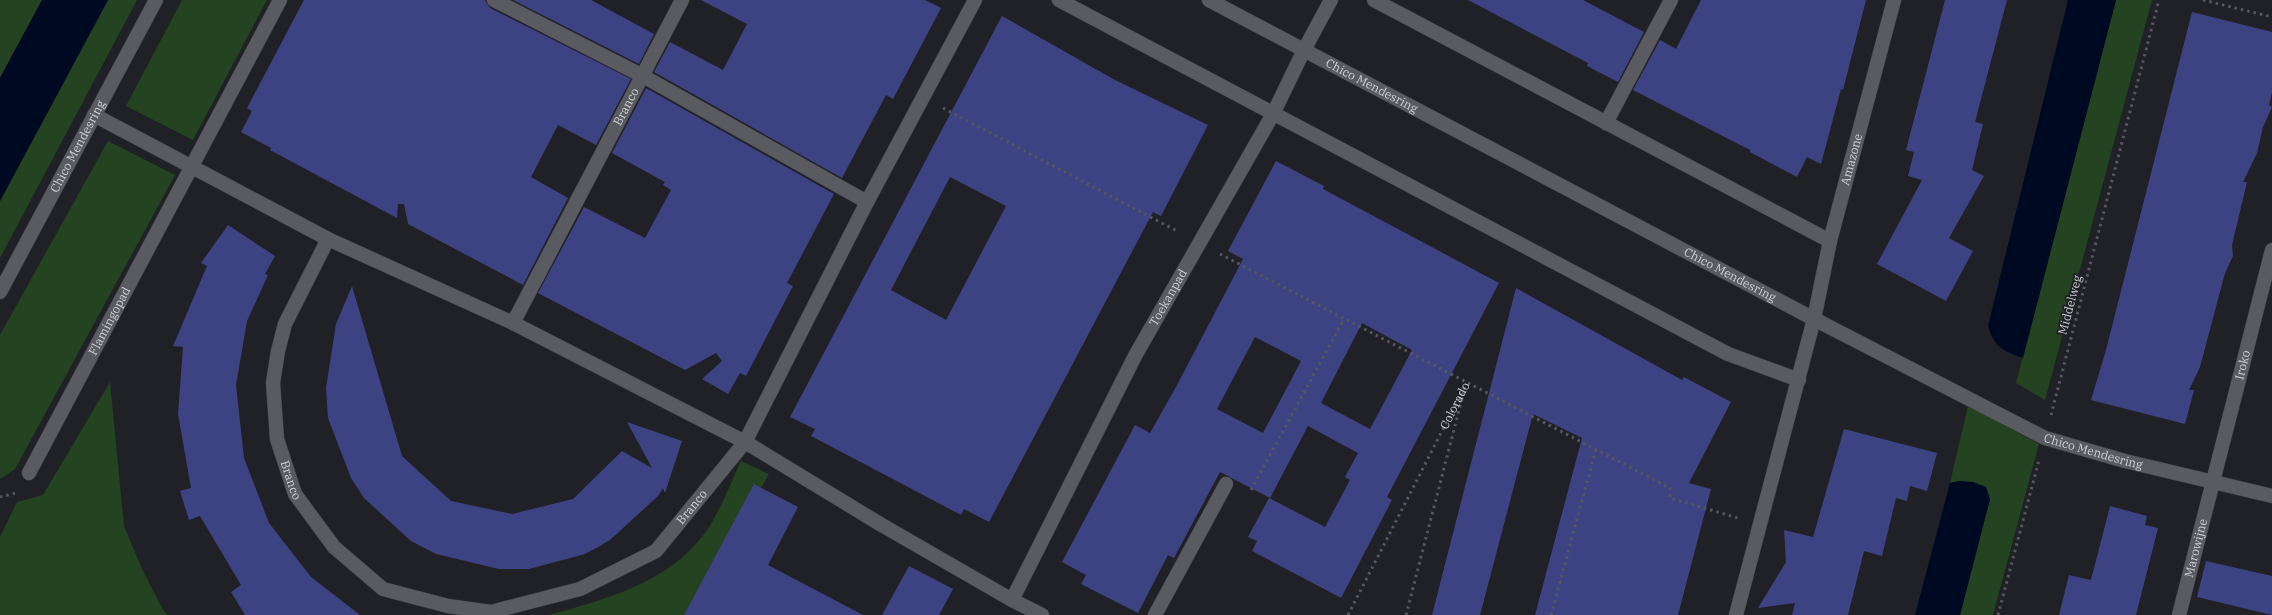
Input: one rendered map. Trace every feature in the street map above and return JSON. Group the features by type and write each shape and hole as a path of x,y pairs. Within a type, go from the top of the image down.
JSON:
{"street":[{"name":"Chico Mendesring","path":"0,292 156,0"},
{"path":"193,168 280,0"},
{"name":"Branco","path":"494,0 643,76 866,202"},
{"name":"Branco","path":"514,323 682,0"},
{"name":"Branco","path":"328,239 285,324 273,383 277,439 295,494 334,547 383,589 448,606 493,614 580,589 656,551 745,442 866,202 975,0"},
{"path":"1059,0 1728,354 1798,380"},
{"name":"Chico Mendesring","path":"1209,0 1814,319 2045,438 2125,461 2272,496"},
{"name":"Toekanpad","path":"1012,600 1135,356 1274,114 1330,0"},
{"path":"1374,0 1830,241"},
{"path":"1606,123 1671,0"},
{"name":"Amazone","path":"1814,319 1830,241 1894,0"},
{"path":"94,114 328,239 514,323 745,442 880,524 1012,600 1042,615"},
{"name":"Flamingopad","path":"29,473 193,168"},
{"name":"Iroko","path":"2214,481 2272,250"},
{"path":"1736,615 1814,319"},
{"name":"Marowijne","path":"2179,615 2214,481"},
{"path":"1155,615 1226,484"}],"path":[{"name":"Middelweg","path":"1998,615 2159,0"},
{"path":"2203,0 2272,17"},
{"path":"923,97 1466,384 1670,488 1670,498 1761,525"},
{"path":"1226,484 1248,496 1344,319"},
{"name":"Colorado","path":"1348,615 1466,384"},
{"name":"Colorado","path":"1406,615 1466,384"},
{"path":"1551,615 1596,449"}],"green space":[{"path":"0,0 42,0 0,78"},
{"path":"108,0 137,0 0,258 0,201"},
{"path":"182,0 267,0 193,140 126,106"},
{"path":"2116,0 2152,0 2045,400 2016,383"},
{"path":"108,141 175,175 15,469 0,479 0,335"},
{"path":"110,382 124,526 142,569 163,610 168,615 0,615 0,537 17,502 43,495"},
{"path":"1968,406 2039,444 1993,615 1960,615 1990,499 1960,481 1950,483"},
{"path":"741,461 769,474 690,615 549,615 634,587 673,565 705,533 720,507"}],"water":[{"path":"42,0 108,0 0,201 0,78"},
{"path":"2068,0 2116,0 2023,358 2000,347 1993,339 1988,326"},
{"path":"1960,481 1973,482 1986,487 1990,499 1960,615 1915,615 1950,483"}],"building":[{"path":"304,0 485,0 490,8 631,79 596,145 558,125 531,177 568,198 523,285 408,224 404,204 398,204 397,218 270,150 271,148 241,132 252,111 247,108"},
{"path":"513,0 591,0 654,34 639,64"},
{"path":"701,0 925,0 941,8 893,99 886,95 842,178 654,72 670,42 723,70 747,24"},
{"path":"1468,0 1583,0 1644,32 1618,82 1587,66 1588,63"},
{"path":"1701,0 1866,0 1843,90 1841,89 1821,164 1807,157 1797,177 1750,152 1750,150 1633,90 1660,40 1676,49"},
{"path":"1945,0 2007,0 1975,122 1983,124 1972,170 1984,176 1949,238 1973,251 1946,301 1877,264 1922,180 1908,176 1914,152 1906,150"},
{"path":"2192,12 2272,32 2272,92 2269,105 2272,107 2263,127 2257,153 2243,182 2247,182 2232,245 2233,256 2225,273 2200,367 2189,390 2194,390 2185,424 2091,400 2106,350"},
{"path":"1002,16 1115,80 1208,125 1161,216 1153,212 989,522 964,509 961,515 811,436 815,429 790,417","holes":["950,177 1006,206 946,320 891,290"]},
{"path":"646,88 834,194 787,283 793,286 746,376 740,373 728,394 702,379 722,361 716,353 685,370 538,293 584,207 645,238 671,190 663,185 665,182 612,153"},
{"path":"1276,161 1324,186 1323,189 1499,283 1387,497 1392,500 1341,598 1252,551 1257,541 1248,537 1269,498 1325,527 1350,480 1345,477 1358,453 1308,426 1270,498 1220,472 1174,558 1168,555 1138,613 1081,584 1086,575 1062,562 1135,425 1150,433 1176,387 1243,259 1228,251","holes":["1362,323 1412,350 1370,429 1321,403","1255,337 1301,361 1263,433 1217,409"]},
{"path":"228,225 275,256 265,274 268,275 247,321 236,385 244,458 269,523 311,577 360,615 245,615 231,592 241,585 200,516 189,520 180,491 191,488 178,414 183,347 173,346 207,266 201,263"},
{"path":"352,286 402,456 451,501 512,514 573,499 622,451 652,468 627,422 682,441 665,493 663,488 658,496 610,540 600,546 585,554 529,569 499,569 436,554 411,541 364,498 351,478 328,418 326,388 336,324"},
{"path":"1516,288 1682,380 1684,377 1731,402 1689,483 1711,489 1678,615 1535,615 1582,438 1533,414 1480,615 1432,615"},
{"path":"1844,429 1937,453 1927,491 1910,486 1907,501 1896,498 1882,556 1864,551 1848,615 1792,615 1795,603 1758,608 1786,562 1784,530 1813,537"},
{"path":"754,484 798,507 768,565 863,615 684,615"},
{"path":"2110,506 2147,516 2145,525 2158,528 2136,615 2059,615 2069,575 2091,580"},
{"path":"2206,561 2272,576 2272,615 2197,597"},
{"path":"909,566 953,589 939,615 882,615"}]}
